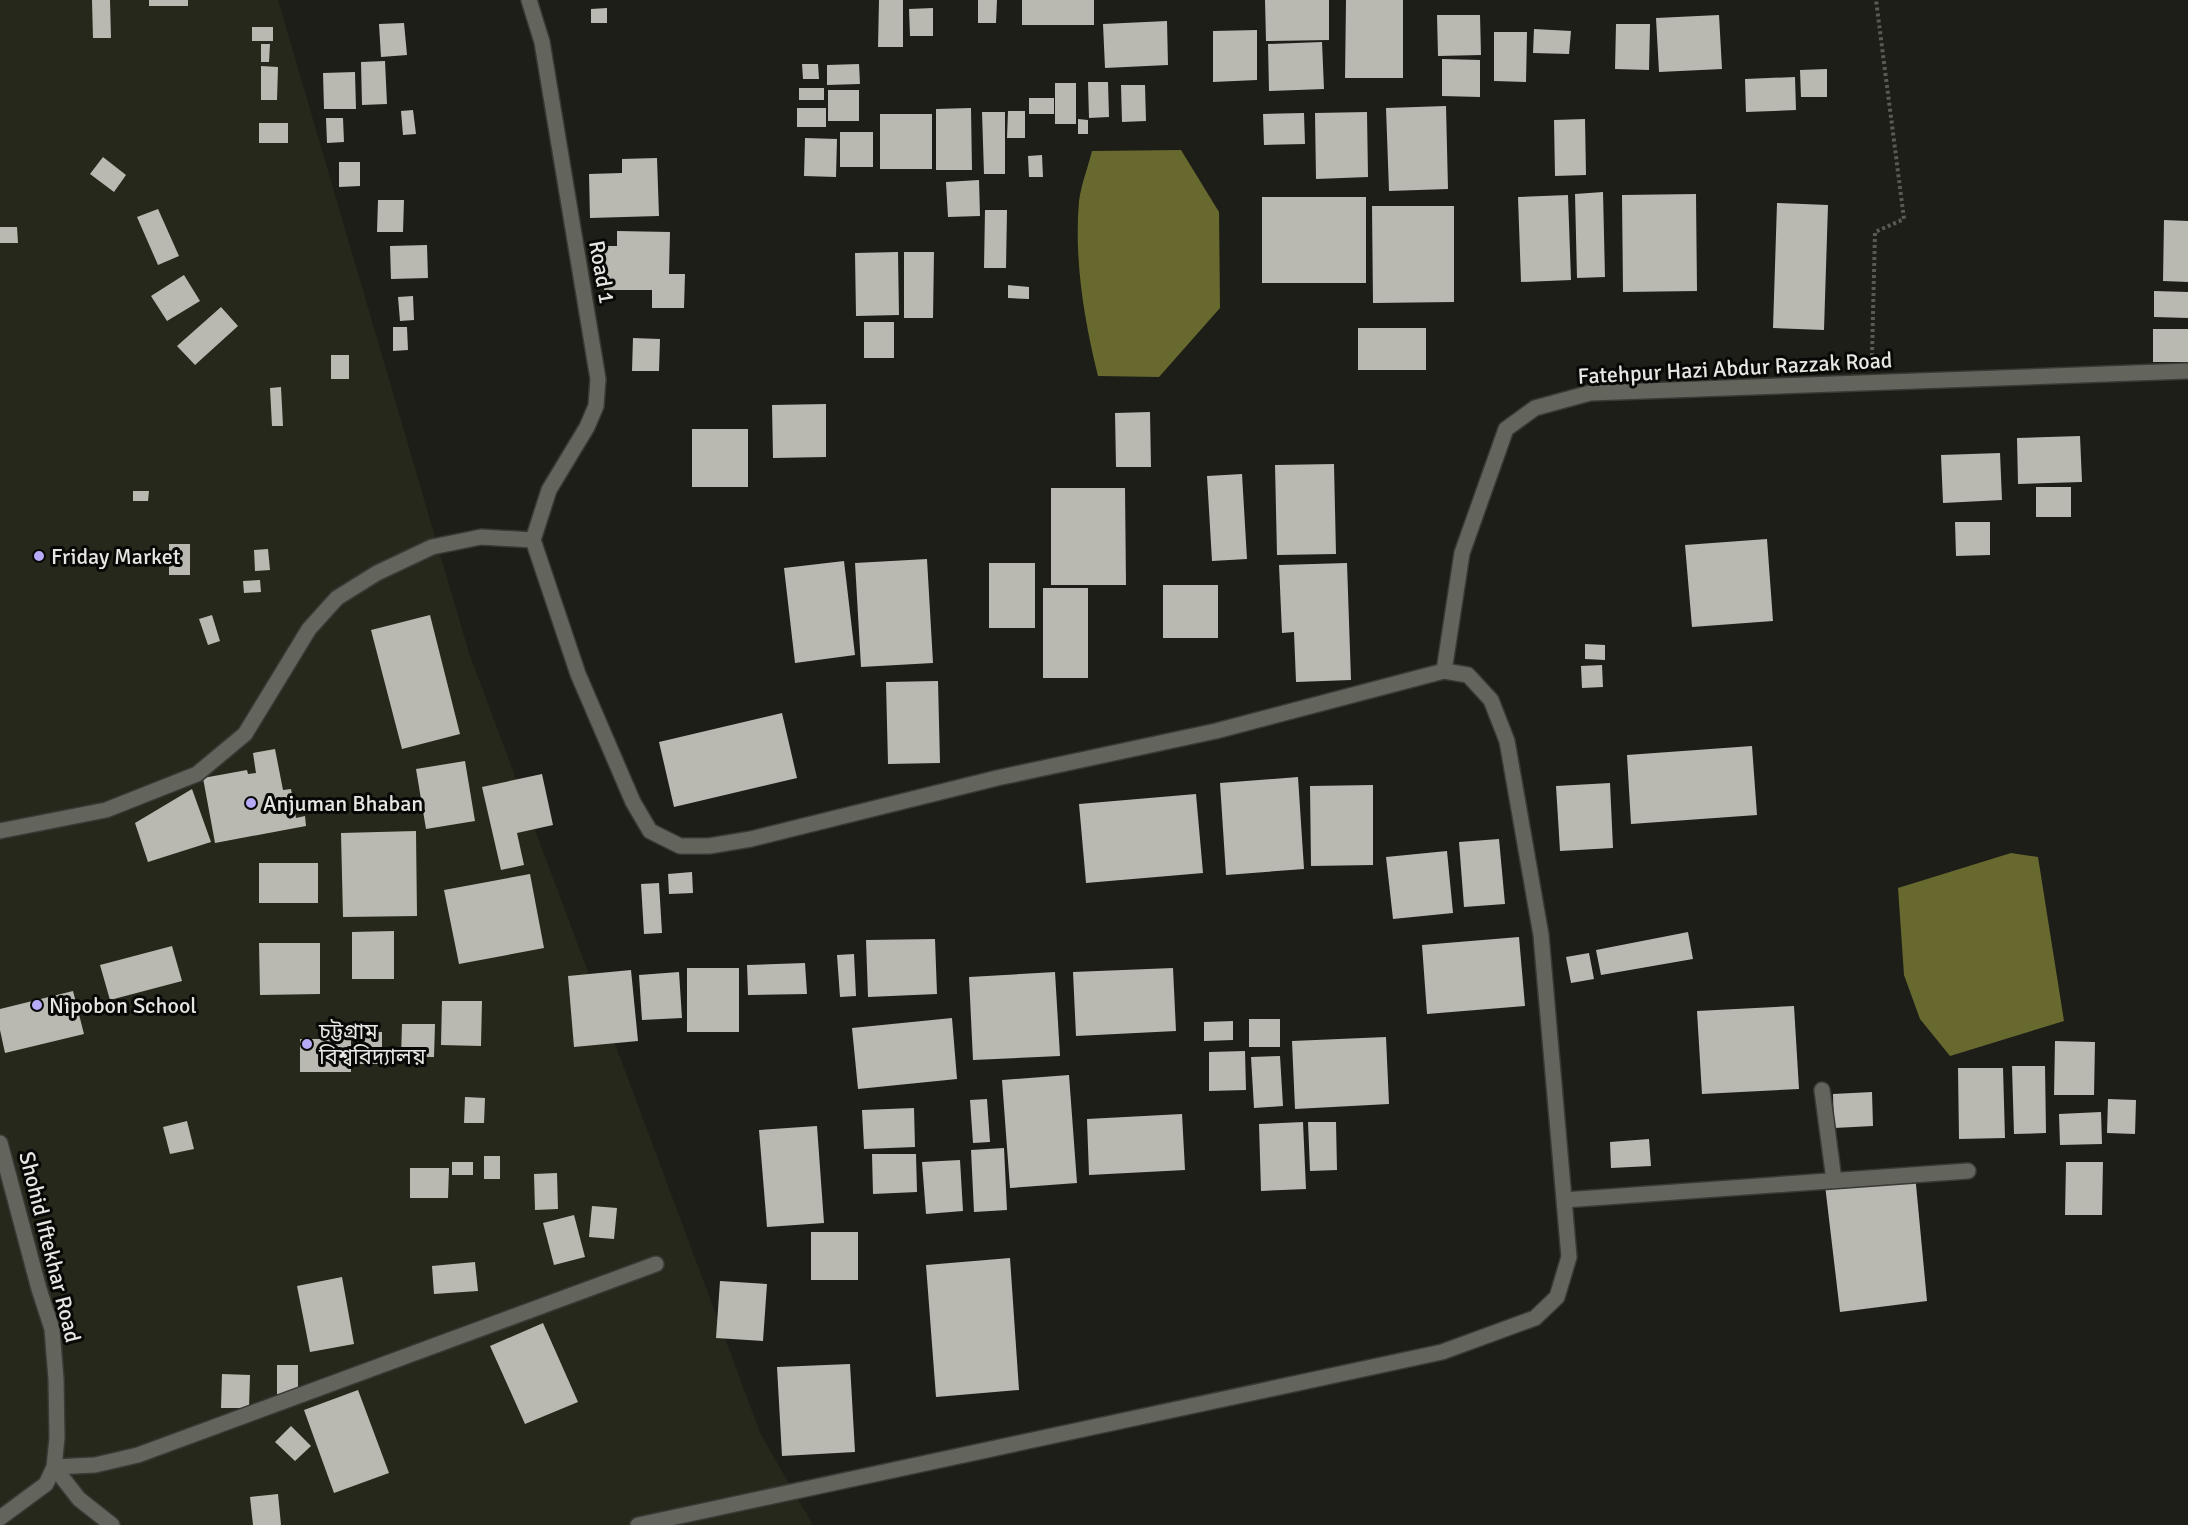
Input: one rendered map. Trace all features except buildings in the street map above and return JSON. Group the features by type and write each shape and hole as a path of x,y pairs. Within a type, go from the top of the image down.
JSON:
{"street":[{"name":"Road 1","path":"529,0 542,42 598,379 596,406 587,427 549,490 533,540"},
{"name":"Fatehpur Hazi Abdur Razzak Road","path":"1444,671 1462,553 1506,429 1535,408 1590,393 2188,371"},
{"path":"0,831 106,810 196,774 245,734 309,629 337,597 377,573 432,547 480,537 533,540 578,674 633,802 650,831 680,846 708,846 751,839 997,778 1216,731 1444,671 1468,675 1491,700 1507,741 1541,935 1569,1257 1557,1297 1535,1318 1442,1352 638,1525"},
{"path":"1822,1090 1834,1180"},
{"name":"Shohid Iftekhar Road","path":"0,1143 52,1329 56,1379 54,1467"},
{"path":"1564,1200 1968,1171"},
{"path":"54,1467 95,1466 138,1455 656,1264"},
{"path":"0,1518 46,1484 54,1467"},
{"path":"54,1467 80,1499 112,1525"}],"path":[{"path":"1865,360 1874,355 1875,232 1904,219 1876,0"}],"shaded area":[{"name":"চট্টগ্রাম বিশ্ববিদ্যালয়","path":"0,0 278,0 469,653 761,1435 813,1525 0,1525"},
{"path":"1181,150 1219,212 1220,308 1159,377 1098,376 1088,333 1078,245 1079,201 1092,151"},
{"path":"2011,853 2038,857 2064,1021 1950,1056 1920,1019 1904,975 1898,888"}],"place":[{"name":"Friday Market","path":"39,556"},
{"name":"Anjuman Bhaban","path":"251,803"},
{"name":"Nipobon School","path":"37,1005"},
{"name":"চট্টগ্রাম বিশ্ববিদ্যালয়","path":"307,1044"}]}
